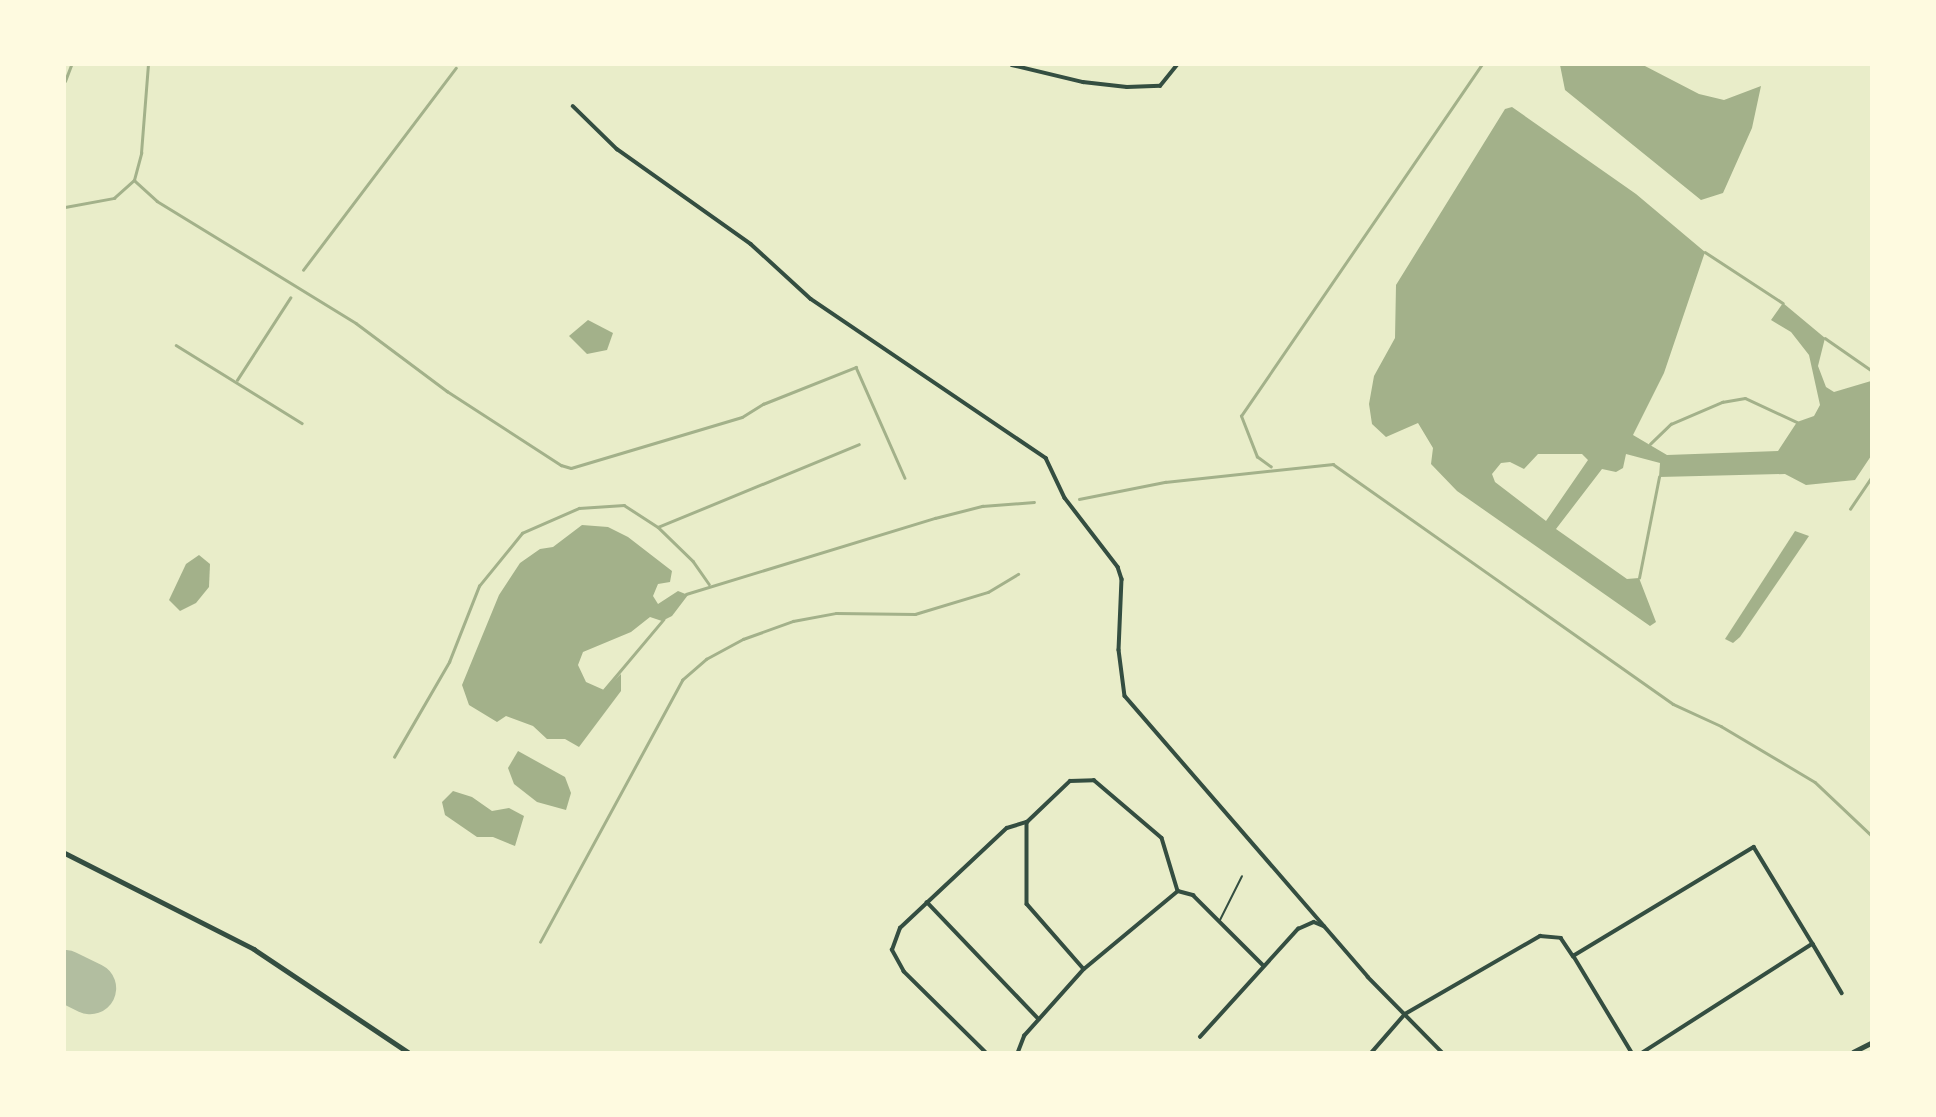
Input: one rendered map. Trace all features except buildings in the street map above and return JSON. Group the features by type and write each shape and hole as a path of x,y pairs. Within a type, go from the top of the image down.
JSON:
{"main road":[{"path":"65,853 254,949 408,1052"},
{"path":"1853,1052 1871,1043"}],"street":[{"path":"1012,65 1083,82 1138,87 1160,86 1177,65"},
{"path":"573,106 617,149 751,244 811,299 1046,458 1065,498 1122,579 1119,650 1125,696 1325,927 1442,1052"},
{"path":"985,1052 895,960 892,950 900,928 1007,828 1027,822 1063,785 1082,778 1094,780 1162,838 1178,891"},
{"path":"1027,822 1027,904 1084,970"},
{"path":"1573,956 1754,847 1842,993"},
{"path":"1178,891 1193,895 1263,965"},
{"path":"1018,1052 1039,1019 1084,970 1178,891"},
{"path":"927,902 1039,1019"},
{"path":"1200,1037 1298,929 1314,922 1325,927"},
{"path":"1372,1052 1405,1014 1540,936 1561,938 1632,1052"},
{"path":"1644,1052 1813,944"}],"lane":[{"path":"1219,921 1242,876"}],"shaded area":[{"path":"1560,65 1643,65 1699,94 1724,100 1761,86 1752,128 1723,193 1701,200 1565,90"},
{"path":"1512,107 1636,194 1705,252 1664,373 1633,435 1667,455 1778,451 1797,422 1814,416 1820,405 1809,355 1791,332 1771,320 1783,303 1825,338 1818,366 1826,387 1834,392 1871,381 1871,456 1855,480 1806,485 1785,474 1659,477 1660,463 1626,454 1623,468 1616,472 1602,469 1556,529 1627,579 1639,578 1656,622 1650,626 1457,491 1431,464 1433,448 1418,423 1386,437 1372,424 1369,404 1374,376 1395,338 1396,285 1505,109","holes":["1538,454 1582,454 1588,460 1546,521 1495,482 1492,474 1501,463 1510,462 1524,469"]},
{"path":"588,320 613,333 607,350 587,354 569,336"},
{"path":"582,525 608,527 628,537 672,571 670,582 658,584 653,596 658,604 678,591 688,595 672,616 662,621 650,617 631,632 583,652 578,665 586,682 604,690 621,674 621,691 579,747 565,739 547,739 533,726 506,716 497,722 469,705 462,685 499,595 520,563 540,549 553,547"},
{"path":"1795,531 1809,536 1740,637 1733,643 1725,639"},
{"path":"199,555 210,564 209,587 196,603 180,611 169,600 186,564"},
{"path":"518,751 565,777 571,793 566,810 537,802 514,784 508,768"},
{"path":"453,791 472,797 492,811 509,808 524,816 515,846 493,837 477,837 445,815 442,802"}],"waterway":[{"path":"65,81 71,65"},
{"path":"65,207 114,198 134,180 141,153 148,65"},
{"path":"1271,467 1257,457 1241,416 1481,65"},
{"path":"303,270 456,68"},
{"path":"134,180 157,201 356,323 447,391 561,465 571,468 742,417 763,404 856,367 905,478"},
{"path":"1705,252 1783,303"},
{"path":"237,380 290,298"},
{"path":"1825,338 1871,370"},
{"path":"176,345 302,423"},
{"path":"1650,444 1671,424 1722,402 1745,398 1797,422"},
{"path":"658,527 859,444"},
{"path":"1079,499 1165,482 1333,464 1673,704 1721,726 1815,782 1871,835"},
{"path":"1639,578 1659,477"},
{"path":"1850,509 1871,478"},
{"path":"686,594 935,518 982,506 1034,502"},
{"path":"394,757 449,662 479,586 522,533 579,508 624,505 658,527 693,561 709,584"},
{"path":"540,942 682,680 706,659 743,639 793,621 836,613 915,614 988,592 1018,574"},
{"path":"604,690 663,620"}],"runway":[{"path":"65,976 90,988"}]}
